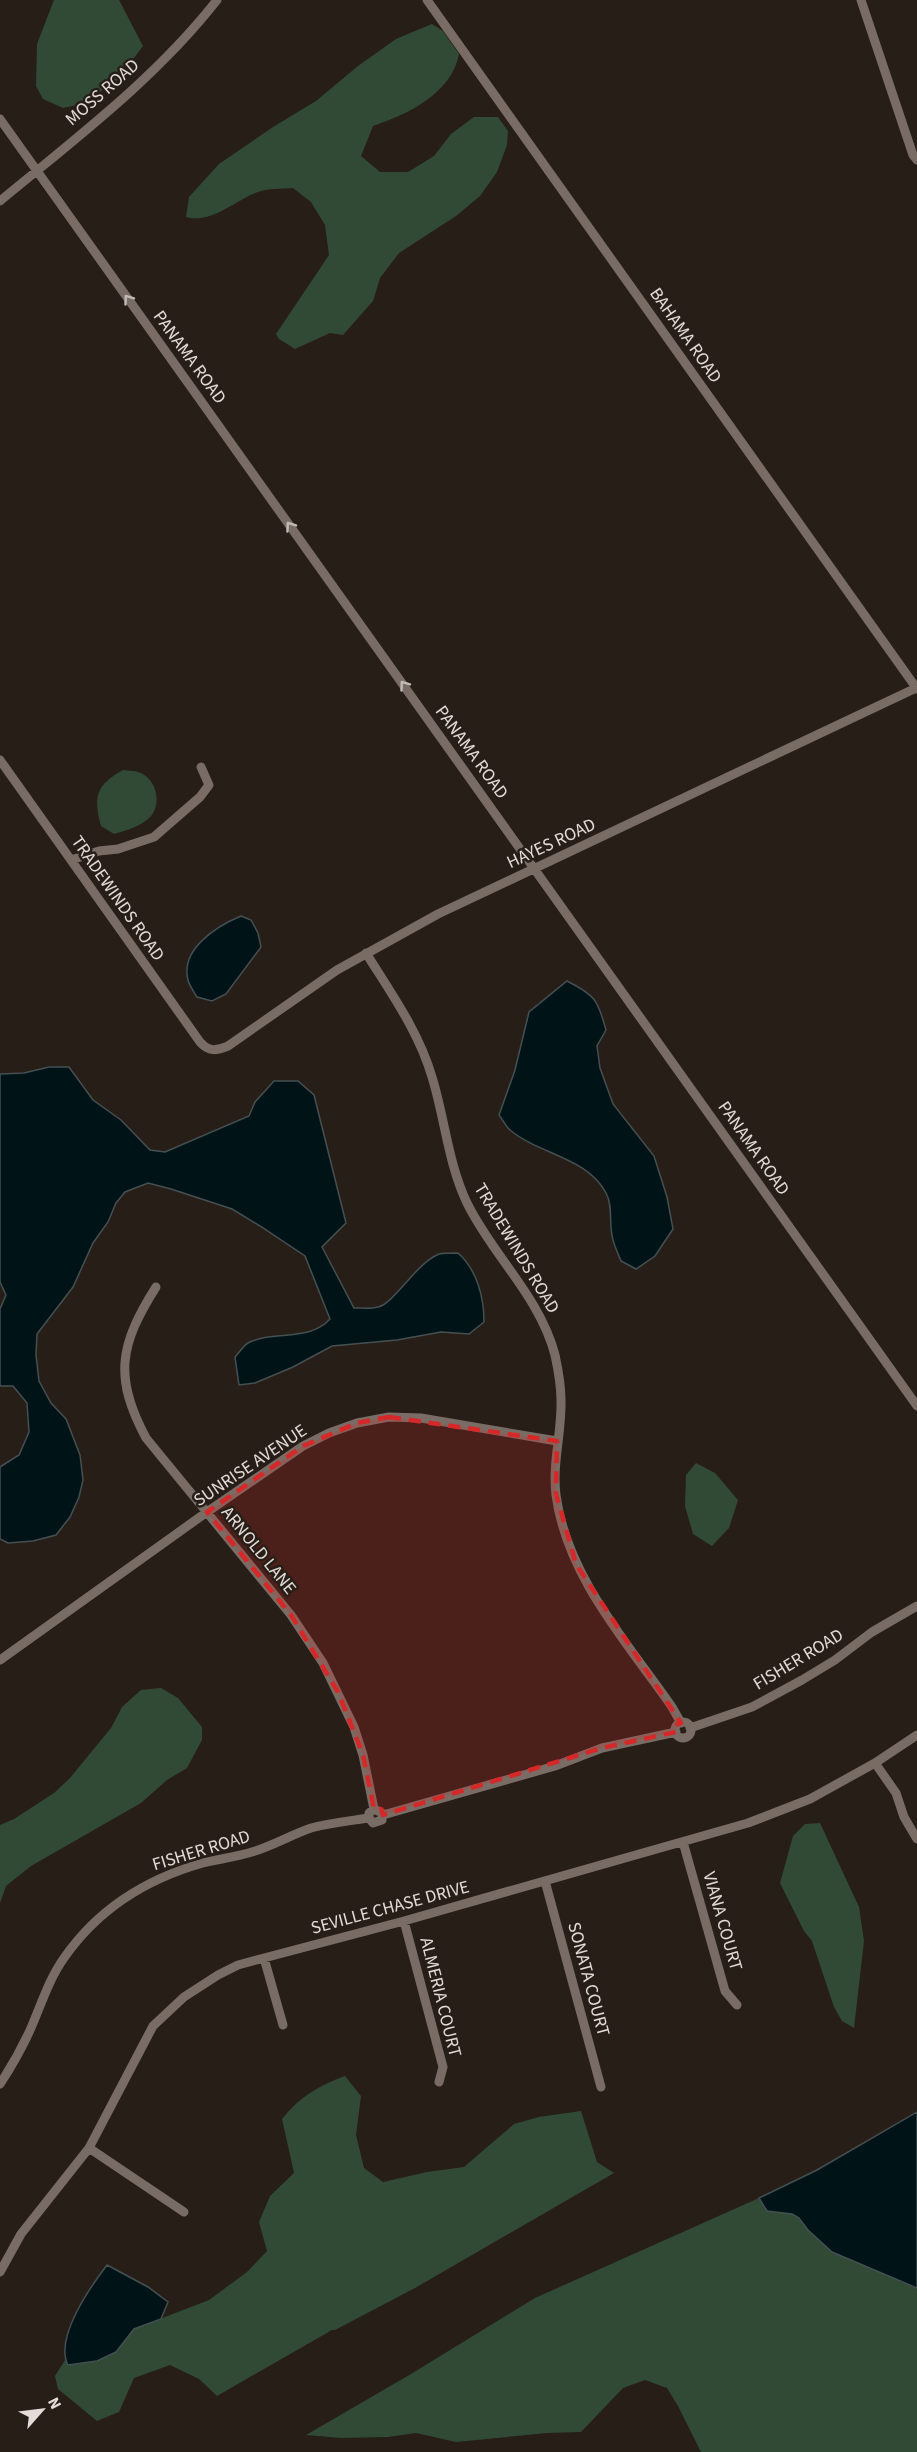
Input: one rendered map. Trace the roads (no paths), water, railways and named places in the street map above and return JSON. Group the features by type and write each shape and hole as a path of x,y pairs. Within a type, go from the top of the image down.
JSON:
{"street":[{"name":"MOSS ROAD","path":"0,201 147,76 197,26 217,0"},
{"name":"BAHAMA ROAD","path":"427,0 916,688"},
{"path":"861,0 913,155 917,160"},
{"name":"PANAMA ROAD","path":"0,119 917,1406"},
{"name":"HAYES ROAD","path":"213,1050 228,1046 337,970 438,914 916,688"},
{"name":"TRADEWINDS ROAD","path":"0,760 200,1042 205,1048 213,1050"},
{"path":"71,860 99,851 118,849 154,837 200,797 209,786 201,767"},
{"name":"TRADEWINDS ROAD","path":"366,953 422,1047 457,1180 468,1204 485,1235 532,1301 546,1329 555,1356 561,1401 555,1465 556,1494 566,1538 576,1564 592,1592 681,1723"},
{"name":"ARNOLD LANE","path":"156,1287 139,1315 128,1340 124,1365 125,1388 134,1416 146,1438 291,1615 323,1663 354,1727 363,1755 375,1814"},
{"name":"SUNRISE AVENUE","path":"0,1660 207,1512 303,1446 328,1433 357,1423 389,1417 421,1418 557,1441"},
{"name":"FISHER ROAD","path":"0,2084 22,2046 62,1960 80,1935 108,1909 138,1888 177,1871 245,1854 308,1829 555,1767 602,1748 676,1732 678,1736 685,1738 689,1735 690,1728 752,1707 784,1690 836,1660 872,1632 917,1606"},
{"path":"676,1732 676,1727 681,1723 688,1724 690,1728"},
{"name":"SEVILLE CHASE DRIVE","path":"0,2272 21,2234 89,2148 153,2026 198,1988 238,1965 404,1921 683,1842 782,1811 810,1799 875,1763 917,1735"},
{"path":"875,1763 896,1793 904,1817 917,1839"},
{"name":"VIANA COURT","path":"683,1842 725,1991 737,2005"},
{"name":"SONATA COURT","path":"544,1881 601,2087"},
{"name":"ALMERIA COURT","path":"404,1921 443,2067 439,2082"},
{"path":"264,1958 283,2025"},
{"path":"89,2148 184,2212"}]}
